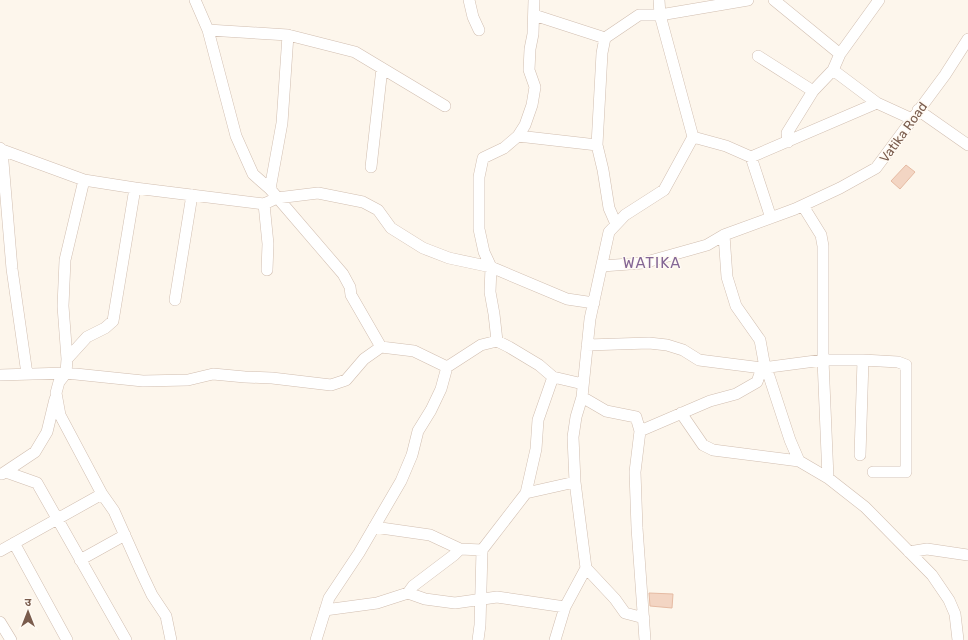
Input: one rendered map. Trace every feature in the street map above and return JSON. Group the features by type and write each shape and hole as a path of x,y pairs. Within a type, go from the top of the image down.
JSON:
{"street":[{"path":"195,0 208,30 236,136 253,174 270,188 343,274 350,287 351,295 381,347"},
{"path":"469,0 473,17 479,30"},
{"path":"497,341 490,292 491,267 484,252 479,229 479,177 483,158 504,148 518,136 532,105 535,86 529,70 534,0"},
{"path":"644,618 625,613 615,599 586,568 574,482 573,437 576,416 582,397 594,303 609,232 625,215 664,190 693,137 660,15 659,0"},
{"path":"616,224 609,208 603,170 597,145 602,52 605,38 639,15 660,15 748,0"},
{"path":"774,0 840,54"},
{"path":"788,142 787,133 813,91 833,70 840,54 876,1"},
{"path":"534,15 605,38"},
{"path":"208,30 288,35 355,52 445,106"},
{"path":"270,188 282,123 288,35"},
{"name":"Vatika Road","path":"602,266 643,263 707,245 724,235 803,206 876,168 945,75 968,39"},
{"path":"945,75 954,71 968,51"},
{"path":"758,56 813,91"},
{"path":"371,167 382,68"},
{"path":"833,70 877,103 915,115 968,145"},
{"path":"693,137 726,146 751,157 877,103"},
{"path":"518,136 597,145"},
{"path":"27,374 12,269 1,149 84,180 135,188 264,204 277,198 318,193 363,202 378,210 391,228 423,248 450,258 491,267 567,299 594,303"},
{"path":"751,157 771,218"},
{"path":"3,474 35,452 47,432 59,382 66,373 67,359 63,306 65,260 84,180"},
{"path":"67,359 87,337 105,328 113,320 135,188"},
{"path":"175,300 192,195"},
{"path":"264,204 268,244 267,270"},
{"path":"803,206 821,235 823,246 823,360 828,478"},
{"path":"640,431 710,401 736,394 757,382 764,362 760,340 736,306 727,276 724,235"},
{"path":"316,640 329,598 359,553 401,481 412,455 418,431 431,410 441,389 447,367 481,345 497,341 539,365 553,377 583,384"},
{"path":"588,345 649,343 667,345 683,350 699,360 762,368 823,360 898,362 906,365 906,472 873,472"},
{"path":"0,375 66,373 144,381 188,380 212,374 331,385 346,380 364,359 381,347 414,351 447,367"},
{"path":"860,455 863,360"},
{"path":"762,368 769,376 790,440 799,461"},
{"path":"478,640 480,625 482,550 526,493 536,449 538,420 553,377"},
{"path":"56,393 60,415 102,494 114,512 152,595 166,616 171,640"},
{"path":"582,397 606,411 636,417 640,431 635,472 637,528 646,640"},
{"path":"681,413 703,445 713,450 799,461 828,478 865,507 932,575 949,600 955,614 958,640"},
{"path":"3,474 36,483 126,640"},
{"path":"526,493 574,482"},
{"path":"0,551 102,494"},
{"path":"374,527 430,536 460,549 482,550"},
{"path":"80,560 124,535"},
{"path":"14,543 67,640"},
{"path":"325,610 377,603 408,593 413,586 460,549"},
{"path":"909,552 927,549 968,555"},
{"path":"555,640 565,607 586,568"},
{"path":"408,593 425,599 456,603 497,597 565,607"},
{"path":"0,622 11,640"}],"building":[{"path":"906,165 915,172 900,189 891,181"},
{"path":"649,593 673,594 672,608 650,606"}],"district":[{"name":"WATIKA","path":"652,263"}]}
